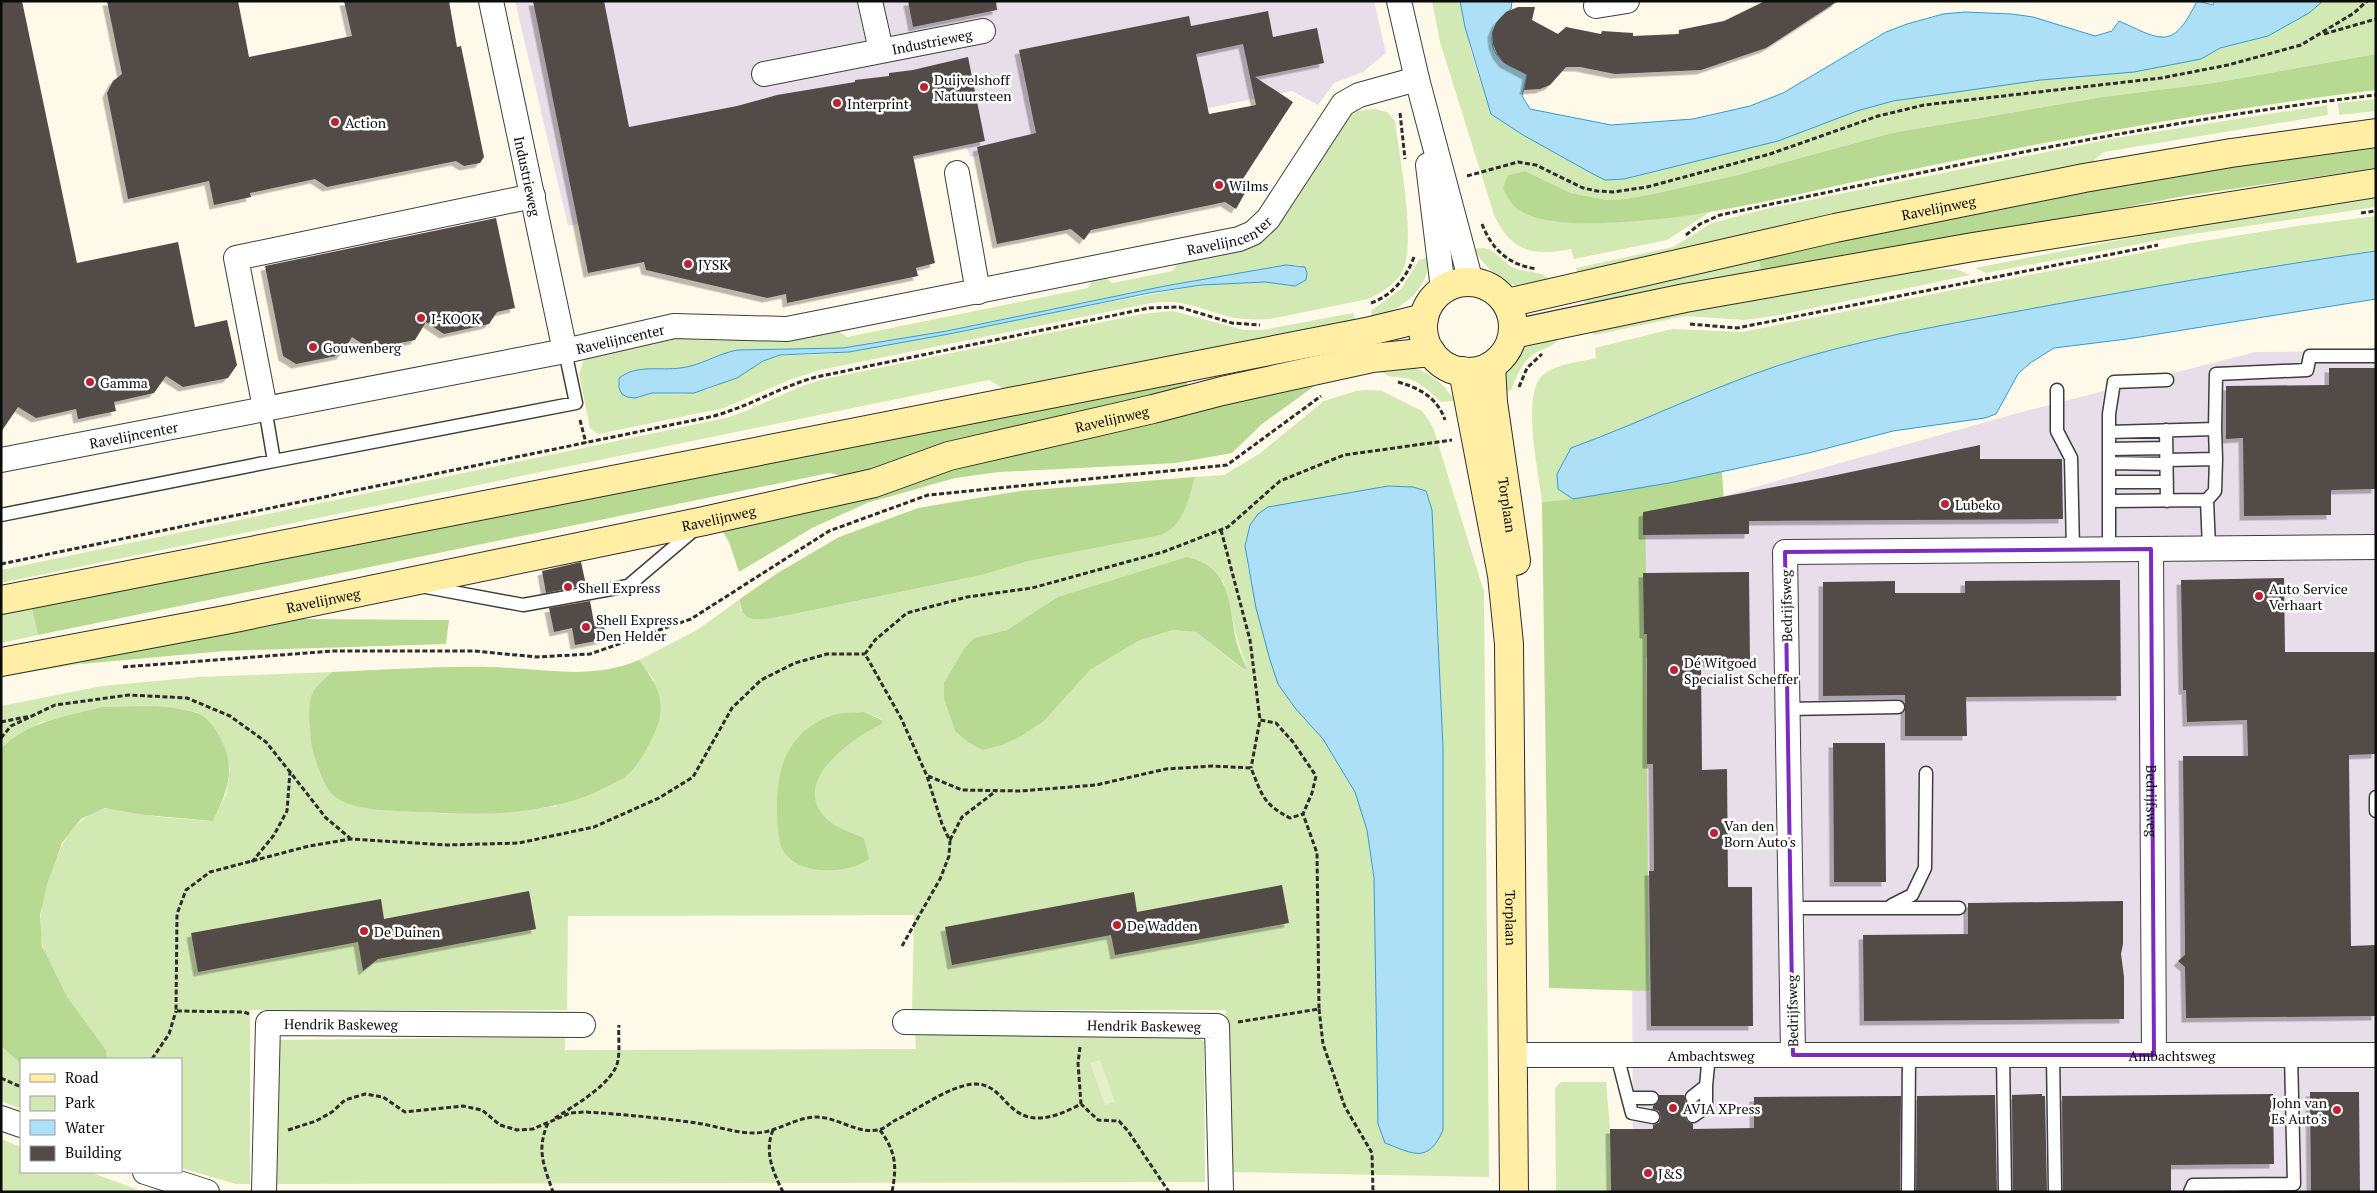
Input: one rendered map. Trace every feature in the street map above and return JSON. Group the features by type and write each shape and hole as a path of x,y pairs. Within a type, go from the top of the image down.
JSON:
{"main road":[{"name":"Ravelijnweg","path":"1507,304 1835,228 2084,178 2240,152 2376,133"},
{"path":"1513,334 1685,298 1973,247 2376,184"},
{"path":"1471,282 1492,288 1507,304 1512,318 1513,334 1505,352 1490,366 1482,370 1463,371 1445,365 1431,352 1424,336 1424,318 1434,297 1443,289 1456,283 1471,282"},
{"path":"1,600 1366,332 1424,318"},
{"name":"Ravelijnweg","path":"1,662 230,619 401,582 704,521 874,483 949,456 1153,410 1222,391 1372,358 1431,352"},
{"name":"Torplaan","path":"1490,366 1493,402 1518,573 1509,644"},
{"name":"Torplaan","path":"1463,371 1502,575 1509,644 1514,1192"}],"street":[{"name":"Industrieweg","path":"491,1 565,351"},
{"name":"Industrieweg","path":"870,1 881,50"},
{"path":"1399,1 1407,82 1443,289"},
{"path":"1596,6 1627,1"},
{"name":"Industrieweg","path":"764,74 983,31"},
{"path":"1407,82 1471,282"},
{"name":"Ravelijncenter","path":"1,460 565,351 674,326 787,329 1226,242 1253,233 1268,219 1343,104 1359,94 1407,82"},
{"path":"957,173 978,292"},
{"path":"265,408 236,258 533,196"},
{"name":"Bedrijfsweg","path":"1792,1055 1785,552 2376,547"},
{"name":"Bedrijfsweg","path":"2151,549 2154,1055"},
{"name":"Hendrik Baskeweg","path":"905,1022 1217,1026 1221,1192"},
{"name":"Hendrik Baskeweg","path":"264,1192 268,1023 583,1025"},
{"name":"Ambachtsweg","path":"1513,1055 2376,1055"},
{"path":"1,1118 20,1125"},
{"path":"157,1181 207,1192"}],"lane":[{"path":"1,515 576,403 565,351"},
{"path":"2109,501 2207,500 2215,492 2216,374 2307,370 2310,356 2376,356"},
{"path":"2109,550 2109,414 2114,382 2167,380"},
{"path":"2057,390 2057,431 2071,458 2073,550"},
{"path":"265,408 274,461"},
{"path":"2109,432 2216,429"},
{"path":"2166,430 2167,501"},
{"path":"2109,449 2166,457 2216,460"},
{"path":"2109,463 2166,457"},
{"path":"2109,482 2167,482"},
{"path":"2207,500 2209,548"},
{"path":"401,582 523,605 628,586 704,521"},
{"path":"1787,709 1898,707"},
{"path":"1887,907 1912,895 1924,868 1926,772"},
{"path":"2376,797 2376,811"},
{"path":"1790,908 1959,908"},
{"path":"1617,1055 1632,1113 1653,1117"},
{"path":"1692,1116 1706,1106 1709,1055"},
{"path":"1908,1192 1909,1055"},
{"path":"2003,1055 2006,1192"},
{"path":"2053,1055 2055,1192"},
{"path":"2190,1192 2193,1185 2294,1184 2291,1055"},
{"path":"1692,1097 1706,1086"},
{"path":"1628,1098 1652,1098"}],"path":[{"path":"1466,176 1518,162 1536,165 1583,188 1597,191 1613,192 1647,187 1770,154 1878,116 1924,105 2161,78 2228,65 2301,45 2354,12 2367,1"},
{"path":"2318,35 2376,19"},
{"path":"1405,160 1407,82"},
{"path":"1684,236 1700,224 1720,215 1967,163 2075,141 2218,117 2376,95"},
{"path":"2353,214 2376,211"},
{"path":"1488,241 1499,252 1517,264 1540,270"},
{"path":"1684,323 1736,328 2163,244"},
{"path":"1368,304 1381,299 1398,287 1410,269 1416,254"},
{"path":"1,564 737,410 787,386 823,375 1149,308 1179,306 1232,323 1264,325"},
{"path":"1517,391 1527,368 1544,354"},
{"path":"1395,382 1419,388 1433,400 1443,413"},
{"path":"120,667 333,651 474,651 537,657 590,654 691,619 829,531 928,495 1227,465 1328,392"},
{"path":"576,403 586,443"},
{"path":"865,654 875,640 907,613 967,597 1032,588 1163,552 1228,527 1280,481 1344,455 1452,440"},
{"path":"1221,530 1250,640 1260,720 1251,768 1262,795 1272,809 1290,818 1303,814"},
{"path":"153,1058 170,1034 176,1011 177,914 186,890 210,872 309,846 351,839 447,845 519,843 594,827 659,798 693,778 732,708 761,680 795,663 827,654 865,654"},
{"path":"865,654 901,718 927,776 942,824 950,841"},
{"path":"1,738 11,726 55,705 129,696 187,698 237,722 266,742 326,818 351,839"},
{"path":"1,722 36,714"},
{"path":"1260,720 1276,723 1293,742 1316,776 1303,814 1317,853 1319,1008 1323,1044 1345,1106 1372,1153 1373,1192"},
{"path":"927,776 962,790 1020,791 1096,785 1166,769 1212,766 1251,768"},
{"path":"252,862 274,835 287,811 290,772"},
{"path":"902,946 940,879 949,856 950,841 962,817 996,790"},
{"path":"1217,1026 1319,1008"},
{"path":"176,1011 244,1012 268,1023"},
{"path":"553,1192 541,1157 542,1136 548,1122 592,1094 614,1071 618,1062 619,1025"},
{"path":"1080,1056 1078,1063 1081,1104 1098,1120 1119,1121 1128,1131 1169,1192"},
{"path":"1,1078 20,1087"},
{"path":"265,1133 293,1130 316,1121 332,1112 345,1100 364,1094 383,1097 405,1112 463,1106 482,1110 500,1125 517,1130 533,1129 570,1113 584,1112 694,1123 753,1133 774,1130 797,1120 817,1117 842,1122 863,1132 880,1130 958,1088 973,1084 987,1085 997,1091 1017,1112 1026,1115 1047,1118 1081,1104"},
{"path":"774,1130 771,1137 770,1155 772,1170 783,1192"},
{"path":"880,1130 891,1148 897,1169 892,1192"}],"highlighted area":[{"path":"2151,549 2154,1055 1793,1055 1785,552"}],"shaded area":[{"path":"515,1 1374,1 1386,53 1363,72 1334,83 1318,105 1292,91 971,157 966,147 568,226"},
{"path":"2376,351 2376,1192 1633,1192 1632,933 1624,524 2018,413 2255,352"}],"green space":[{"path":"1432,1 1460,1 1471,51 1491,114 1523,135 1606,180 1624,179 1778,141 1857,111 1893,101 2041,80 2134,72 2201,59 2220,48 2268,36 2309,13 2323,1 2376,1 2376,54 2213,83 2102,97 1892,133 1738,175 1625,199 1607,200 1571,193 1525,171 1508,175 1553,221 1602,223 1710,212 1667,240 1574,259 1571,249 1545,252 1525,249 1508,237 1501,228 1494,215 1440,42"},
{"path":"2376,54 2376,90 2200,115 2083,136 1909,170 1718,211 1680,217 1593,223 1557,222 1523,213 1515,207 1503,188 1508,175 1525,171 1571,193 1607,200 1625,199 1738,175 1892,133 2102,97 2213,83"},
{"path":"2376,99 2376,111 2339,115 2338,103"},
{"path":"2327,105 2328,115 2104,152 2083,170 1579,281 1576,268 1673,247 1712,223 1770,208 2116,138"},
{"path":"1375,109 1387,112 1395,121 1408,223 1406,261 1401,274 1386,289 1368,299 1259,320 1232,317 1182,303 1151,303 820,370 789,380 724,408 598,434 590,428 579,374 585,357 669,335 803,337 838,331 847,337 1088,288 1092,280 1105,277 1112,283 1173,271 1177,263 1237,250 1346,118 1357,111","holes":["1286,265 1301,265 1295,286 1265,282 1201,285 829,354 772,356 737,378 706,390 679,394 652,393 635,398 618,381 622,376 636,370 685,368 737,350 843,348 947,331 1165,286"]},
{"path":"2376,137 2376,168 2184,196 1763,276 1757,254 1847,233"},
{"path":"2376,198 2376,207 2180,236 1986,273 1975,268 2182,228"},
{"path":"2376,216 2376,251 2209,277 1954,323 1866,341 1779,365 1571,448 1557,474 1558,489 1573,499 1542,502 1532,414 1533,397 1537,383 1544,374 1556,367 1596,358 1595,348 1672,329 1742,332 2191,243 2297,226"},
{"path":"1482,248 1494,252 1512,267 1538,273 1550,280 1523,287 1508,282 1494,274 1474,249"},
{"path":"1757,254 1763,276 1586,307 1583,294"},
{"path":"1428,257 1428,269 1424,280 1411,298 1391,311 1370,320 1372,310 1401,289 1419,260"},
{"path":"1956,269 1970,275 1774,316 1744,320 1686,316 1594,335 1589,326 1890,271"},
{"path":"1173,311 1244,330 1262,330 1353,313 1357,322 1006,390 989,380 1,583 1,570 726,418 820,380 1142,314"},
{"path":"1560,337 1552,345 1537,352 1526,361 1511,390 1505,393 1502,380 1510,363 1522,347 1536,339"},
{"path":"1406,365 1421,370 1434,378 1455,401 1441,402 1418,383 1409,379 1389,376 1380,369"},
{"path":"1187,374 1187,392 848,477 829,473 38,635 31,605"},
{"path":"1324,379 1262,424 1232,453 1176,463 999,472 955,478 867,503 812,528 739,572 729,542 720,527 1189,408"},
{"path":"1356,391 1382,391 1422,411 1433,427 1484,592 1489,1177 1232,1172 1226,1010 912,1010 914,915 568,916 567,1010 250,1010 250,1184 236,1184 182,1168 182,1058 107,1058 106,1050 70,1004 51,969 44,951 41,932 42,906 56,859 64,842 74,828 95,812 108,808 153,816 213,821 227,792 230,766 199,713 177,708 101,707 40,723 1,749 1,706 102,686 199,677 332,672 312,693 352,805 429,813 505,812 556,806 654,680 639,660 697,630 740,599 740,610 757,620 789,615 982,575 1184,511 1195,477 1224,475 1259,454 1324,401","holes":["1388,486 1413,487 1426,492 1437,602 1443,747 1443,1130 1426,1153 1410,1153 1367,830 1355,792 1323,739 1295,708 1278,684 1270,660 1247,564 1268,507","1223,580 1237,636 1248,669 1241,668 1196,632 1173,630 1138,641 1090,670 1044,721 955,731 944,699 974,638 1007,630 1027,618","864,712 882,719 882,724 856,739 829,762 819,776 815,790 816,804 826,818 839,827 864,838 777,810 835,715"]},
{"path":"1722,472 1724,502 1645,515 1647,628 1673,657 1646,657 1649,991 1549,988 1542,502 1573,499"},
{"path":"1195,477 1180,519 1175,526 1160,535 1028,561 982,575 772,618 750,618 745,615 741,608 740,599 776,574 839,537 918,508 1020,491"},
{"path":"1187,557 1203,563 1215,571 1222,582 1231,608 1240,652 1248,670 1242,668 1196,632 1173,630 1138,641 1090,670 1044,721 1021,736 1002,745 983,750 968,742 955,731 944,699 944,683 964,649 974,638 1007,630 1058,597"},
{"path":"31,605 38,635 1,643 1,613"},
{"path":"266,616 299,619 449,620 446,644 224,651 81,664 96,650"},
{"path":"96,650 81,664 1,677 1,670"},
{"path":"639,660 653,680 660,699 659,719 648,747 637,764 623,779 588,795 564,803 516,812 466,814 361,807 341,801 329,791 316,761 311,740 310,699 316,688 332,672 469,667 583,672 621,666"},
{"path":"101,707 162,707 197,713 208,720 223,743 229,766 229,776 227,787 213,821 145,815 105,808 81,819 62,843 47,885 40,915 42,946 67,997 106,1050 107,1058 20,1058 20,1063 1,1046 1,749 23,732 61,717"},
{"path":"864,712 882,720 882,724 856,739 829,762 820,776 815,790 817,804 826,818 839,827 864,838 869,859 848,868 835,870 808,868 787,856 781,846 778,830 777,800 778,786 785,759 798,737 808,728 838,714"},
{"path":"1175,1030 1204,1041 1205,1182 277,1184 278,1040 565,1037 565,1050 916,1049 915,1032"},
{"path":"1,1046 20,1063 20,1109 1,1101"},
{"path":"1100,1060 1115,1102 1105,1105 1090,1063"},
{"path":"1561,1082 1606,1082 1610,1129 1611,1192 1556,1192 1555,1088"},
{"path":"1,1139 20,1147 20,1173 93,1173 144,1192 1,1192"}],"water":[{"path":"1460,1 1512,1 1511,9 1496,25 1492,35 1492,44 1501,60 1510,66 1521,70 1530,62 1522,96 1530,109 1611,125 1693,119 1750,106 1783,93 1886,32 1943,14 1965,12 2033,17 2095,36 2112,31 2119,21 2146,33 2166,37 2181,28 2197,1 2213,5 2214,1 2323,1 2309,13 2268,36 2220,48 2201,59 2134,72 2041,80 1893,101 1857,111 1778,141 1624,179 1605,180 1523,135 1491,114 1465,27"},
{"path":"2376,251 2376,299 2127,339 2054,348 2030,363 2018,374 1996,414 1985,418 1893,431 1809,453 1669,483 1573,499 1558,489 1557,474 1571,448 1748,376 1809,356 1897,334 1986,317 2210,277"},
{"path":"1286,265 1305,267 1307,273 1306,280 1295,286 1265,282 1201,285 1149,293 949,334 849,352 780,355 763,361 737,378 694,393 652,393 635,398 622,394 619,388 619,378 633,371 687,367 737,350 843,348 947,331 1165,286"},
{"path":"1388,486 1413,487 1426,491 1432,510 1443,747 1443,1130 1432,1148 1426,1152 1419,1153 1412,1153 1385,1143 1378,1124 1374,878 1367,830 1355,792 1323,739 1295,708 1278,684 1256,608 1245,546 1250,525 1258,514 1268,507"}],"building":[{"path":"1,1 22,1 77,263 178,242 195,327 227,320 237,365 228,378 183,387 166,376 154,393 114,402 116,411 78,419 76,409 36,418 18,407 1,432"},
{"path":"107,1 238,1 249,57 352,36 344,1 449,1 457,47 461,46 484,157 480,163 464,166 456,161 327,187 315,179 250,193 251,197 214,205 209,181 128,199 107,93 113,81 122,74"},
{"path":"533,1 604,1 629,127 737,106 777,95 855,82 855,80 889,76 889,73 913,70 968,57 985,141 913,156 935,263 916,268 918,276 787,303 786,294 767,298 646,270 644,262 588,273"},
{"path":"908,1 996,1 997,10 913,27"},
{"path":"1765,1 1838,1 1766,48 1701,70 1615,74 1580,67 1566,67 1550,85 1540,89 1524,90 1527,75 1504,63 1497,54 1493,44 1492,33 1496,23 1506,12 1518,7 1535,7 1532,20 1558,34 1566,27 1601,34 1602,31 1633,33 1633,36 1679,34 1679,30 1724,21"},
{"path":"1268,11 1273,37 1317,28 1324,63 1255,77 1293,102 1237,188 1245,193 1236,209 1225,202 1091,230 1084,240 1071,229 997,244 977,147 1036,133 1019,50 1189,16 1191,26","holes":["1243,44 1256,105 1209,114 1196,54"]},
{"path":"496,218 515,308 497,312 489,324 444,334 426,322 415,340 370,349 352,337 341,355 296,364 283,356 265,266"},
{"path":"2329,368 2376,368 2376,489 2331,490 2331,515 2244,516 2243,438 2226,439 2226,386 2329,385"},
{"path":"1980,445 1980,459 2062,459 2063,519 1749,521 1749,534 1643,535 1643,512 1822,478"},
{"path":"581,562 586,585 546,593 542,571"},
{"path":"1749,572 1750,662 1701,663 1702,770 1727,769 1728,887 1752,887 1753,1026 1651,1026 1649,871 1654,871 1653,764 1647,764 1647,634 1644,634 1643,573"},
{"path":"2284,578 2285,652 2376,652 2376,754 2349,755 2351,946 2376,945 2376,1016 2186,1018 2185,967 2178,961 2185,955 2183,756 2248,756 2247,720 2187,722 2186,690 2183,690 2181,580"},
{"path":"2120,580 2121,696 1966,697 1967,736 1905,736 1905,695 1823,696 1823,582 1895,581 1895,593 1965,593 1965,581"},
{"path":"590,601 594,623 603,621 606,639 575,645 572,628 554,632 549,608"},
{"path":"1833,743 1885,743 1886,882 1834,882"},
{"name":"De Wadden","path":"1282,885 1289,923 1115,955 1111,935 952,965 945,927 1134,892 1137,912"},
{"name":"De Duinen","path":"529,891 536,929 378,959 363,971 358,942 198,972 191,933 381,899 384,919"},
{"path":"2123,901 2123,944 2121,954 2124,977 2124,1019 1864,1021 1863,935 1968,934 1968,903"},
{"path":"2310,1092 2359,1092 2360,1192 2311,1192"},
{"path":"2042,1094 2042,1096 2045,1096 2047,1192 2013,1192 2012,1095"},
{"path":"2273,1094 2274,1164 2171,1165 2171,1192 2063,1192 2062,1096"},
{"path":"1659,1095 1684,1095 1686,1102 1693,1105 1685,1116 1687,1121 1693,1124 1693,1129 1754,1128 1754,1097 1901,1096 1900,1192 1611,1192 1610,1129 1653,1129 1653,1125 1659,1123 1661,1118 1659,1111 1653,1109 1653,1106 1659,1102"},
{"path":"1995,1095 1997,1192 1916,1192 1917,1096"}],"place":[{"name":"Duijvelshoff Natuursteen","path":"924,87"},
{"name":"Interprint","path":"837,103"},
{"name":"Action","path":"335,122"},
{"name":"Wilms","path":"1219,185"},
{"name":"JYSK","path":"688,264"},
{"name":"I-KOOK","path":"421,318"},
{"name":"Gouwenberg","path":"313,347"},
{"name":"Gamma","path":"90,382"},
{"name":"Lubeko","path":"1945,504"},
{"name":"Shell Express","path":"568,587"},
{"name":"Auto Service Verhaart","path":"2259,596"},
{"name":"Shell Express Den Helder","path":"586,627"},
{"name":"Dé Witgoed Specialist Scheffer","path":"1674,670"},
{"name":"Van den Born Auto's","path":"1714,833"},
{"name":"De Wadden","path":"1117,925"},
{"name":"De Duinen","path":"364,931"},
{"name":"AVIA XPress","path":"1673,1108"},
{"name":"John van Es Auto's","path":"2337,1110"},
{"name":"J&S","path":"1648,1173"}]}
